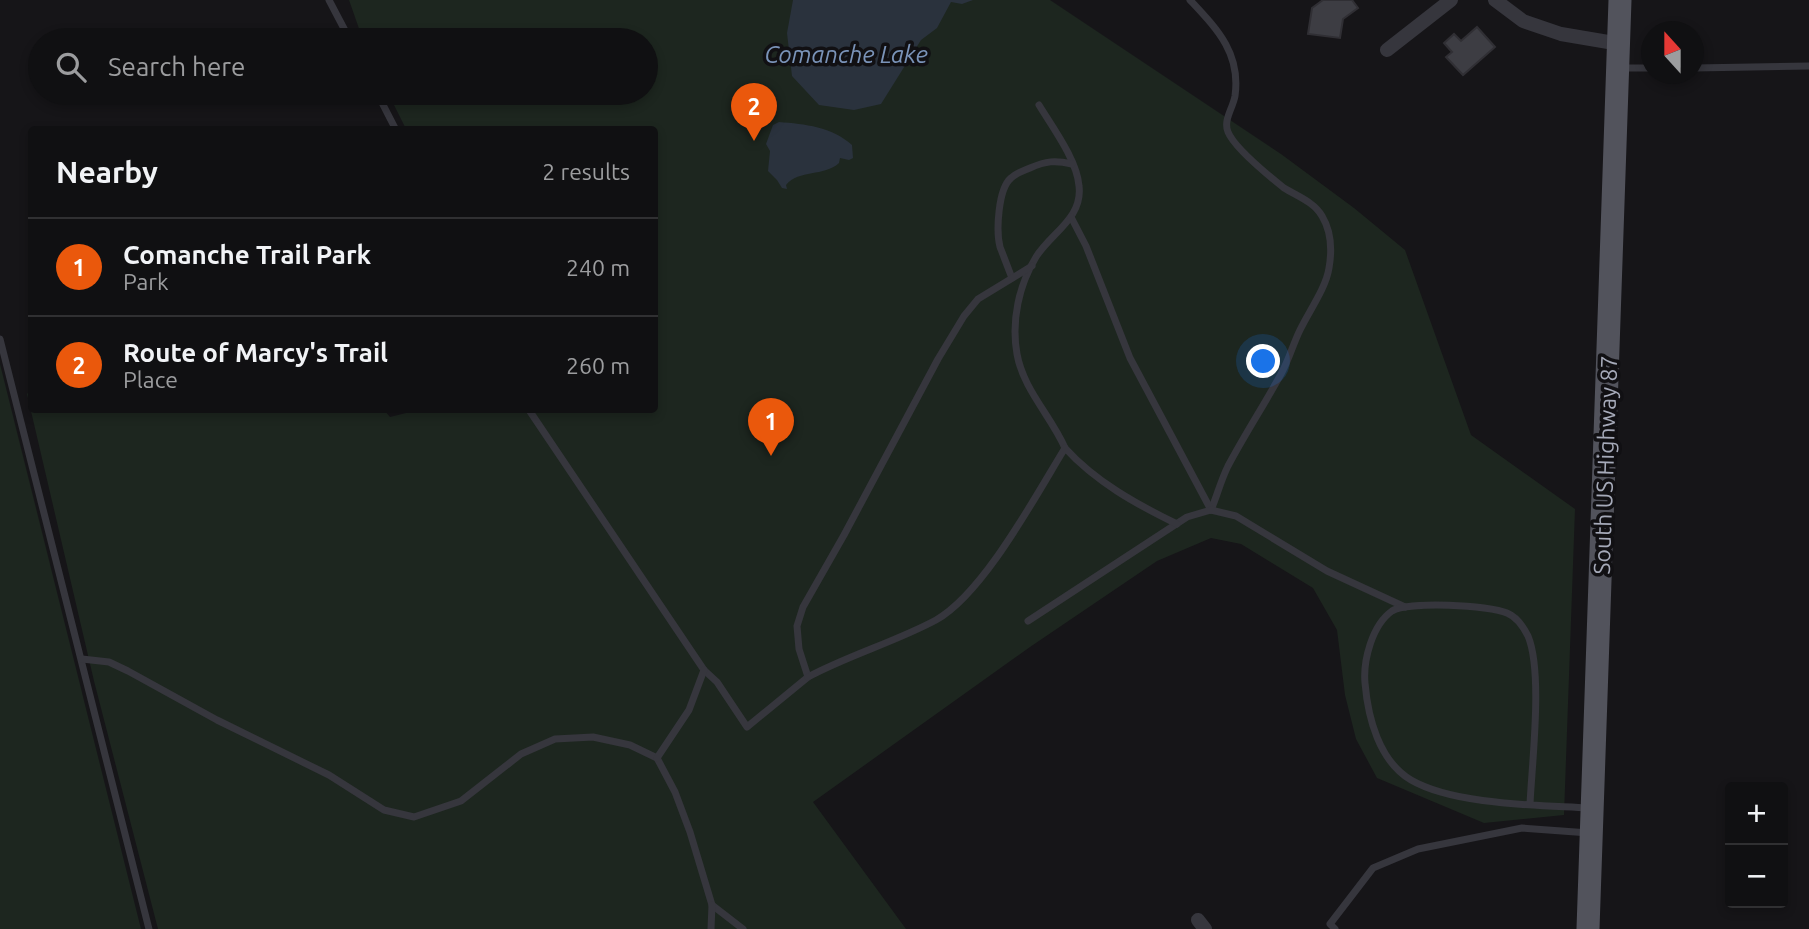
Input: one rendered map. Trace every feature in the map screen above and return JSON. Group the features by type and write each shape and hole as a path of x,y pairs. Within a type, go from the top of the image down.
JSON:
{"main road":[{"name":"South US Highway 87","path":"1588,929 1620,0"}],"street":[{"path":"1387,50 1451,0"},
{"path":"1494,0 1523,21 1548,30 1620,44"}],"lane":[{"path":"329,0 344,28"},
{"path":"1190,0 1219,31 1230,49 1235,97 1226,122 1228,133 1254,162 1284,188 1309,202 1322,214 1329,231 1330,250 1329,270 1321,288 1283,370 1227,468 1211,510"},
{"path":"1704,68 1809,66"},
{"path":"1619,68 1641,68"},
{"path":"383,105 394,126"},
{"path":"1039,105 1072,164 1080,187 1078,201 1071,217 1037,256 1022,288 1015,316 1016,353 1023,377 1057,430 1065,448 1082,467 1114,489 1177,524"},
{"path":"1012,278 1000,244 1000,205 1003,189 1009,179 1020,172 1047,161 1058,160 1072,164"},
{"path":"1071,217 1086,246 1130,358 1211,510"},
{"path":"808,677 799,649 797,626 803,607 938,359 964,316 978,299 1032,266"},
{"path":"0,339 149,929"},
{"path":"531,413 704,670 718,682 747,727 808,677 831,664 937,619 957,604 1007,541 1065,448"},
{"path":"1028,621 1187,517 1211,510 1236,516 1328,571 1406,607"},
{"path":"1530,804 1534,654 1520,622 1506,612 1481,608 1406,607 1394,610 1381,621 1368,651 1364,675 1373,726 1390,760 1409,779 1451,794 1530,804 1592,808"},
{"path":"82,659 109,662 128,671 217,720 329,775 384,810 414,817 461,801 521,754 555,739 593,737 630,745 657,758 675,792 712,905 710,929"},
{"path":"657,758 689,710 704,670"},
{"path":"1322,929 1332,926 1373,868 1418,849 1522,828 1591,833"},
{"path":"712,905 743,929"}],"shaded area":[{"path":"349,0 1050,0 1281,154 1405,250 1471,435 1575,509 1564,815 1484,823 1377,778 1356,739 1345,695 1337,630 1313,588 1241,544 1211,538 1157,561 1030,647 813,802 906,929 158,929 94,681 31,413 387,413 390,417 406,413 658,413 658,126 404,126 394,105 658,105 658,28 359,28"},
{"path":"0,364 141,929 0,929"}],"water":[{"name":"Comanche Lake","path":"793,0 973,0 962,4 951,2 937,28 921,40 881,104 854,110 819,105 792,76 787,33"},
{"path":"779,122 808,125 836,134 852,145 853,158 840,158 839,163 833,167 798,177 786,185 787,189 782,188 768,171 770,151 766,144 773,125"}],"building":[{"path":"1323,0 1352,0 1358,8 1343,19 1340,38 1308,34 1312,8"},
{"path":"1477,27 1495,47 1463,75 1446,57 1452,52 1444,43 1454,34 1461,41"}],"place":[{"name":"Route of Marcy's Trail","path":"754,141"},
{"name":"Comanche Trail Park","path":"771,456"}]}
